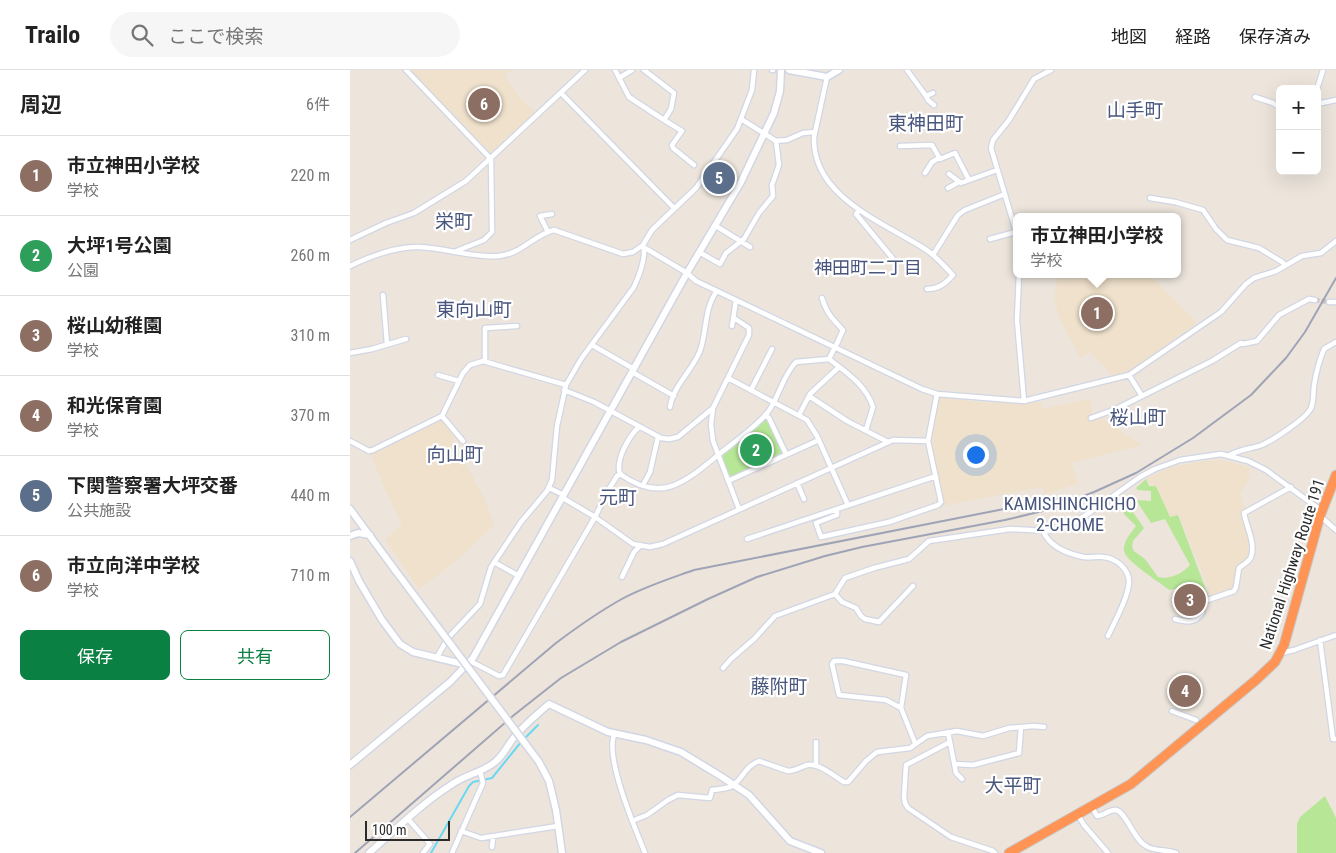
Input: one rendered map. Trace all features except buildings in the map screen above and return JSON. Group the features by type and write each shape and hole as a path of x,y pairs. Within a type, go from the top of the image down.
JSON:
{"highway":[{"name":"National Highway Route 191","path":"1009,853 1131,784 1275,662 1281,652 1321,513 1336,475"}],"street":[{"path":"406,70 491,159 492,232 484,240 454,252"},
{"path":"350,240 386,223 414,213 466,181 585,70"},
{"path":"615,70 629,97 682,131 672,145 673,148 694,165"},
{"path":"619,78 632,70"},
{"path":"644,70 674,92 671,109 664,120"},
{"path":"437,657 448,638 480,604 489,572 494,562 521,522 548,488 553,473 557,426 565,388 574,369 634,287 639,276 644,247 652,230 696,188 737,129 752,90 754,70"},
{"path":"350,766 450,682 468,663 564,496 687,273 741,182 778,103 781,70"},
{"path":"789,70 827,77 839,70"},
{"path":"907,70 928,100 934,105"},
{"path":"1013,221 991,148 993,140 1009,120 1034,79 1051,70"},
{"path":"1318,85 1323,70"},
{"path":"827,77 815,132 814,147 823,175 849,203 933,255 953,275 946,283 935,289 928,289"},
{"path":"561,93 674,208"},
{"path":"926,96 933,93"},
{"path":"1255,97 1276,105"},
{"path":"1321,103 1336,100"},
{"path":"741,119 776,141 787,140 803,133 815,132"},
{"path":"699,252 720,264 726,253 744,239 759,213 773,196 772,184 779,165 776,141"},
{"path":"900,146 932,145 939,158"},
{"path":"925,173 932,162 955,153 970,180"},
{"path":"948,188 959,182 997,170"},
{"path":"949,174 959,182"},
{"path":"933,255 958,215 965,210 1005,194"},
{"path":"1150,198 1175,202 1203,210 1216,229 1227,240 1259,248 1285,265"},
{"path":"859,210 856,214 894,260"},
{"path":"548,232 540,216 552,214"},
{"path":"716,226 750,247"},
{"path":"350,266 380,254 418,246 484,256 510,254 548,232 556,230 624,254 644,247"},
{"path":"990,239 1013,235"},
{"path":"644,247 687,273 696,281 922,389 937,394 1024,401 1129,375 1221,312 1246,284 1254,278 1276,271 1302,256 1321,253 1336,241"},
{"path":"1018,278 1017,320 1024,401"},
{"path":"670,407 678,386 690,371 700,352 710,303 717,291"},
{"path":"383,295 387,344"},
{"path":"822,298 826,311 843,330 829,359"},
{"path":"1091,418 1104,414 1212,361 1241,343 1257,341 1280,315 1309,299 1315,300"},
{"path":"732,326 736,300"},
{"path":"1329,302 1336,302"},
{"path":"734,318 749,328 749,335 713,408 711,424 718,454 739,509"},
{"path":"485,361 485,328 517,326"},
{"path":"350,352 372,349 406,339"},
{"path":"1230,455 1238,450 1262,445 1306,416 1311,410 1314,401 1317,365 1320,357 1324,348 1336,342"},
{"path":"592,345 674,396"},
{"path":"751,390 772,349"},
{"path":"638,427 621,456 618,468 620,474 643,485 663,488 678,485 689,478 765,414 798,360 829,359 861,385 873,405 866,430"},
{"path":"350,441 369,451 373,450 442,416 463,373 470,366 485,361 565,388 658,437 669,439 678,437 713,408"},
{"path":"799,415 809,396 839,367"},
{"path":"438,375 459,381"},
{"path":"1129,375 1142,396"},
{"path":"728,378 807,420 819,440 848,505"},
{"path":"836,509 837,515 816,523 821,537 889,522 938,505 941,502 928,441 937,394"},
{"path":"809,396 888,442"},
{"path":"765,414 769,418 786,454"},
{"path":"442,416 463,441"},
{"path":"643,485 650,472 658,437"},
{"path":"728,481 819,440"},
{"path":"548,488 595,516 628,541 640,546 650,547 663,544 888,442 897,440 928,441"},
{"path":"723,668 775,616 835,594 845,578 909,559 929,541 1010,529 1043,531 1072,524 1140,477 1165,465 1196,457 1221,454 1255,463 1291,487 1321,513 1336,530"},
{"path":"350,561 366,594 396,640 413,652 468,663 503,676 609,489 620,474"},
{"path":"747,539 936,476"},
{"path":"797,483 804,499"},
{"path":"1175,619 1188,622 1194,620 1202,614 1202,602 1234,591 1239,568 1252,555 1251,538 1244,513 1291,487"},
{"path":"350,509 539,762 549,781 556,810 562,853"},
{"path":"1043,531 1046,537 1059,548 1086,558 1107,557 1116,561 1126,570 1129,584 1108,636"},
{"path":"350,536 358,532 370,535"},
{"path":"622,577 634,552 640,546"},
{"path":"494,562 519,576"},
{"path":"835,594 842,602 856,608 865,619 879,622 913,586"},
{"path":"1281,652 1294,650 1336,635"},
{"path":"1320,640 1333,739 1336,740"},
{"path":"901,708 886,700 839,695 832,664 834,661 849,662 906,675 901,708 915,743"},
{"path":"369,853 434,795 456,781 481,774 502,755 514,737 549,704 608,732 646,740 681,752 734,785 758,804 790,841 821,853"},
{"path":"1329,705 1336,706"},
{"path":"1172,712 1196,720"},
{"path":"954,764 973,765 1019,753 1021,727"},
{"path":"632,821 647,815 672,797 684,795 710,798 712,790 734,785 744,771 759,761 788,770 816,765 844,782 848,782 866,761 878,752 910,748 927,736 957,731 983,736 1009,728 1044,727"},
{"path":"948,732 956,773 962,779"},
{"path":"615,733 612,741 614,759 625,803 645,853"},
{"path":"816,742 816,765"},
{"path":"950,742 906,765 904,803 908,808 951,837 995,853"},
{"path":"452,853 483,783 481,774"},
{"path":"1092,807 1097,816 1115,810 1118,811 1135,836 1148,848 1176,853"},
{"path":"1078,815 1108,853"},
{"path":"408,819 430,844 423,853"},
{"path":"461,831 478,838 558,826"},
{"path":"492,836 492,847"}],"shaded area":[{"path":"409,70 512,70 505,75 518,96 536,113 491,153"},
{"path":"1153,278 1197,323 1131,370 1113,376 1090,352 1080,358 1058,315 1054,297 1057,279"},
{"path":"940,397 976,402 1027,404 1041,402 1042,409 1090,399 1093,418 1098,416 1143,445 1072,463 1078,484 1045,494 1042,487 942,506 944,502 931,443"},
{"path":"443,418 457,435 453,440 485,500 494,525 454,563 419,589 385,540 402,525 370,453 424,429"},
{"path":"1221,460 1250,467 1249,480 1240,494 1245,509 1241,513 1249,537 1248,557 1238,566 1232,589 1211,595 1179,515 1170,517 1157,486 1150,485 1146,478 1171,467 1203,461"}],"green space":[{"path":"765,418 783,451 782,455 731,478 722,459 723,454"},
{"path":"1146,479 1149,486 1156,486 1170,517 1178,515 1208,595 1199,601 1187,584 1169,590 1126,556 1124,547 1126,541 1136,526 1123,513 1124,507 1128,505 1144,528 1133,541 1132,547 1134,551 1145,559 1158,577 1167,578 1175,576 1190,565 1165,519 1151,523 1136,500 1151,501 1151,491 1138,490 1136,488"},
{"path":"1325,796 1336,818 1336,853 1297,853 1297,824 1300,817"}],"waterway":[{"path":"524,739 538,725"},
{"path":"431,853 469,786 473,782 492,778 521,742"}],"tunnel":[{"path":"1315,300 1329,302"}],"railway":[{"path":"355,853 514,715 561,678 621,642 708,599 757,577 825,556 1047,510 1136,473 1193,438 1251,395 1286,358 1305,332 1336,278"},
{"path":"350,817 556,643 603,610 638,591 694,570 1065,497"}],"place":[{"name":"市立向洋中学校","path":"484,104"},
{"name":"下関警察署大坪交番","path":"719,178"},
{"name":"市立神田小学校","path":"1097,313"},
{"name":"大坪1号公園","path":"756,450"},
{"name":"桜山幼稚園","path":"1190,600"},
{"name":"和光保育園","path":"1185,691"}],"district":[{"name":"山手町","path":"1135,110"},
{"name":"東神田町","path":"926,123"},
{"name":"栄町","path":"454,221"},
{"name":"神田町二丁目","path":"868,267"},
{"name":"東向山町","path":"474,309"},
{"name":"桜山町","path":"1138,417"},
{"name":"向山町","path":"455,454"},
{"name":"元町","path":"618,497"},
{"name":"KAMISHINCHICHO 2-CHOME","path":"1070,513"},
{"name":"藤附町","path":"779,686"},
{"name":"大平町","path":"1013,785"}]}
